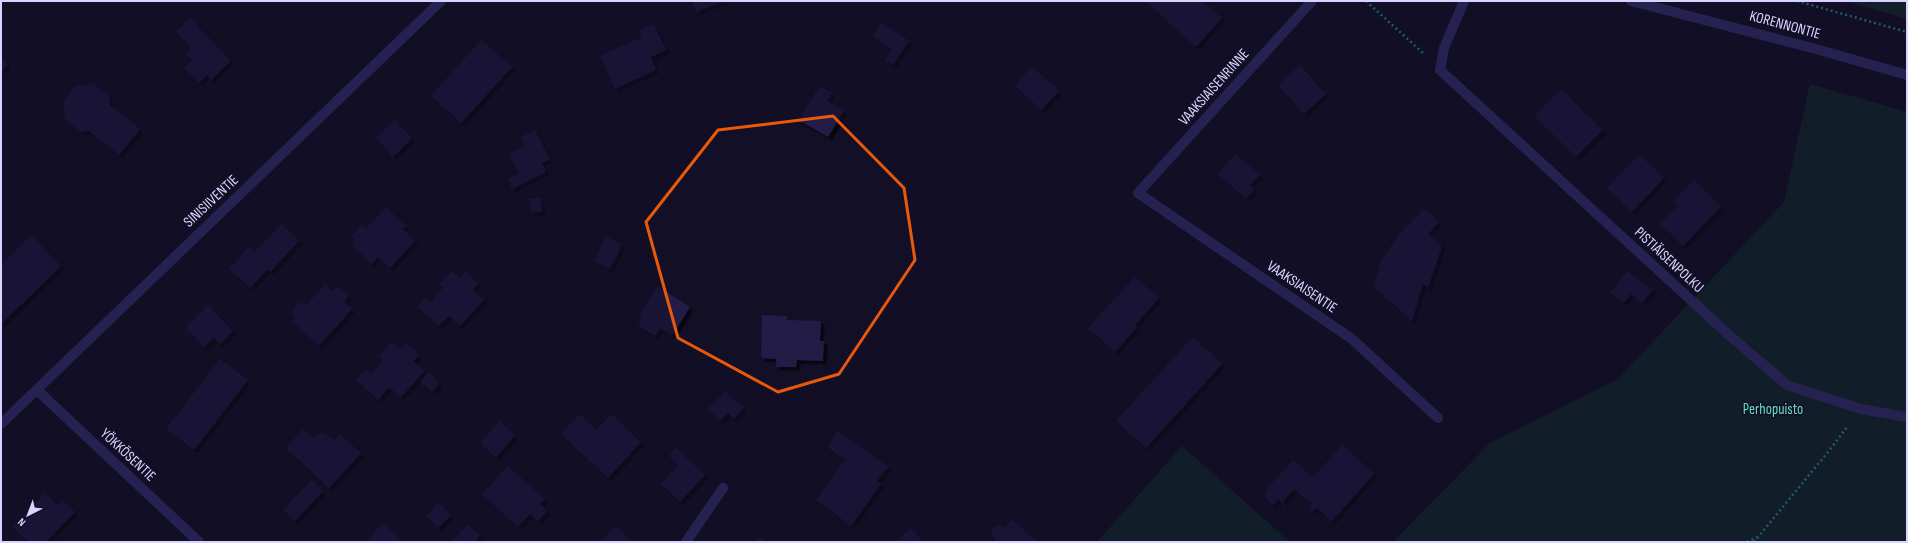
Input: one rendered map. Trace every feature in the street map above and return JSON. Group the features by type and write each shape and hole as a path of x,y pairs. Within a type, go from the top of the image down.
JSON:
{"street":[{"name":"SINISIIVENTIE","path":"1,424 441,1"},
{"name":"VAAKSIAISENRINNE","path":"1138,193 1312,1"},
{"path":"1440,70 1444,48 1464,1"},
{"name":"KORENNONTIE","path":"1631,1 1809,47 1907,75"},
{"name":"PISTIÄISENPOLKU","path":"1440,70 1729,335 1787,385 1861,409 1907,417"},
{"name":"VAAKSIAISENTIE","path":"1138,193 1352,339 1438,418"},
{"name":"YÖKKÖSENTIE","path":"37,390 199,542"},
{"path":"686,542 723,488"}],"path":[{"path":"1366,1 1440,70"},
{"path":"1797,1 1907,32"},
{"path":"1754,542 1828,452 1861,409"},
{"path":"1747,542 1757,537"}],"highlighted area":[{"path":"833,116 904,188 915,260 839,374 778,392 678,338 646,222 718,130"}],"green space":[{"path":"1846,1 1907,1 1907,19"},
{"name":"Perhopuisto","path":"1810,84 1907,112 1907,542 1393,542 1489,444 1618,379 1784,202"},
{"path":"1182,446 1290,542 1097,542"}],"building":[{"path":"692,1 724,1 696,12"},
{"path":"1145,1 1202,1 1222,18 1196,47"},
{"path":"190,18 231,61 211,80 207,75 199,83 184,68 192,60 186,54 192,48 176,31"},
{"path":"881,22 909,41 893,65 885,60 892,50 872,36"},
{"path":"654,24 666,50 651,57 656,70 615,89 600,56 642,37 639,31"},
{"path":"481,40 512,67 461,123 431,96"},
{"path":"1,57 8,65 1,71"},
{"path":"1300,65 1326,94 1304,114 1278,85"},
{"path":"1032,66 1059,91 1041,110 1015,86"},
{"path":"94,84 109,96 110,105 140,129 119,155 89,131 80,132 65,120 63,101 75,86"},
{"path":"820,86 832,93 827,101 844,111 828,137 798,120"},
{"path":"1561,89 1603,130 1576,157 1534,116"},
{"path":"395,120 412,138 393,157 376,138"},
{"path":"535,130 550,159 542,163 546,172 512,189 508,179 519,173 509,154 525,145 521,137"},
{"path":"1236,154 1260,175 1250,185 1255,189 1246,199 1218,174"},
{"path":"1639,154 1664,178 1632,212 1607,188"},
{"path":"1694,180 1721,207 1683,246 1660,224 1677,206 1673,201"},
{"path":"540,198 542,212 531,213 529,199"},
{"path":"386,207 406,226 403,229 415,241 390,268 378,257 372,264 352,245 355,241 351,237 362,225 366,229"},
{"path":"1424,209 1439,222 1428,234 1442,246 1428,288 1423,284 1412,321 1374,287 1381,261 1399,234"},
{"path":"281,224 299,241 270,272 268,269 250,288 229,269 249,247 255,252"},
{"path":"31,235 61,266 1,324 1,264"},
{"path":"606,236 622,245 610,269 594,261"},
{"path":"452,271 460,278 466,272 478,284 473,290 484,300 460,326 449,316 439,326 417,307 425,298 430,303 443,288 439,285"},
{"path":"1627,271 1653,290 1642,303 1631,294 1624,303 1610,293"},
{"path":"1135,277 1159,298 1135,325 1137,327 1115,352 1088,328"},
{"path":"325,284 333,292 338,286 349,296 344,302 352,309 319,346 292,321 295,317 291,313 301,301 306,306"},
{"path":"657,286 690,307 672,336 660,328 655,336 638,325 642,318 639,316"},
{"path":"208,305 233,331 220,344 214,338 204,347 185,328"},
{"path":"762,315 787,316 787,320 821,321 820,341 824,341 823,361 797,360 796,367 776,367 776,359 761,358"},
{"path":"1193,337 1222,364 1146,448 1116,421"},
{"path":"392,342 401,349 406,343 419,355 413,361 425,371 401,397 389,387 378,400 356,380 366,369 371,374 383,360 379,356"},
{"path":"220,359 248,380 194,450 166,429"},
{"path":"429,372 440,383 432,392 420,381"},
{"path":"725,391 744,408 734,419 728,413 721,421 708,409"},
{"path":"579,414 596,430 611,414 641,442 608,478 561,434"},
{"path":"499,421 515,435 496,458 480,443"},
{"path":"303,429 313,439 320,433 324,433 334,440 339,434 361,453 329,488 286,448"},
{"path":"838,431 888,467 877,481 881,484 851,526 816,500 845,460 827,447"},
{"path":"1342,445 1374,474 1331,522 1317,508 1314,511 1309,507 1312,504 1294,489 1283,502 1287,505 1286,507 1278,499 1273,505 1264,496 1268,491 1266,490 1293,460 1313,478"},
{"path":"676,448 705,475 680,502 661,484 678,465 669,456"},
{"path":"508,466 544,499 540,504 547,511 538,521 530,514 518,527 482,494"},
{"path":"311,480 323,491 295,521 283,510"},
{"path":"45,493 58,506 63,501 75,512 46,542 28,542 13,527"},
{"path":"438,503 451,515 438,528 426,516"},
{"path":"1012,520 1038,542 994,542 996,539 992,536 992,530 995,526 1001,525 1005,528"},
{"path":"383,523 403,542 366,542"},
{"path":"468,524 480,535 474,542 452,542"},
{"path":"616,526 632,542 600,542"},
{"path":"911,528 923,542 895,542"},
{"path":"760,537 766,542 755,542"}]}
